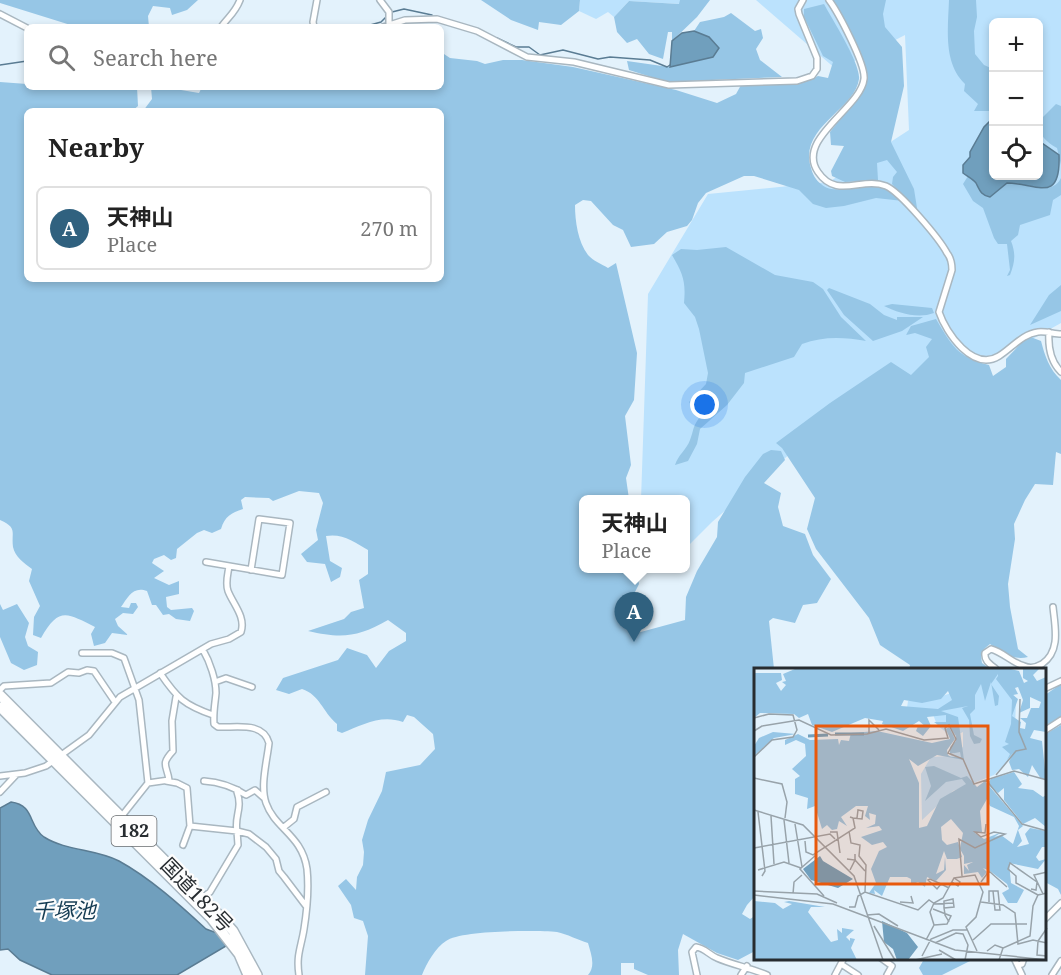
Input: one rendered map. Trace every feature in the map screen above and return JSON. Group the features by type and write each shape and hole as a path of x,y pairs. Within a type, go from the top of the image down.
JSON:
{"highway":[{"name":"国道182号","path":"0,695 56,757 211,918 239,954 248,975"},
{"name":"国道182号","path":"0,707 121,817 202,898 233,931 257,975"}],"street":[{"path":"223,24 236,12 240,0"},
{"path":"313,24 317,0"},
{"path":"380,0 389,12 386,24"},
{"path":"392,24 405,20 437,19 477,31 527,57 574,62 669,85 786,82 812,76 818,64 799,14 798,9 803,0"},
{"path":"829,0 858,56 864,80 858,92 817,143 814,163 819,174 827,181 842,186 875,183 896,192 946,250 952,270 939,312 952,337 974,357 990,360 997,358 1025,336 1038,332 1061,334"},
{"path":"0,14 24,26"},
{"path":"1049,332 1048,347 1061,372"},
{"path":"206,562 251,570 282,575 290,524 259,519 251,570"},
{"path":"0,776 16,775 39,769 89,735 115,702 134,689 211,644 241,632 243,628 236,603 228,590 229,566"},
{"path":"995,668 985,658 986,653 991,649 1029,668 1036,667 1050,657 1057,639 1053,607"},
{"path":"203,650 215,682 214,724 218,727 254,728 263,732 267,737 269,743 264,798 269,811 296,840 305,859 308,880 303,932 297,954 298,975"},
{"path":"82,653 112,653 124,658 140,710 148,783 121,817"},
{"path":"0,690 4,686 51,683 68,672 78,673 87,669 94,671 115,702"},
{"path":"160,673 176,697 213,715"},
{"path":"215,682 226,678 252,687"},
{"path":"1046,688 1061,681"},
{"path":"166,781 169,776 164,768 165,759 173,751 172,721 176,697"},
{"path":"1046,730 1061,720"},
{"path":"0,792 16,775"},
{"path":"148,783 166,781 187,788 190,826 183,845"},
{"path":"204,781 219,782 246,795 255,790 264,798"},
{"path":"202,898 210,892 238,845 236,823 241,807 238,790"},
{"path":"284,827 294,819 297,807 326,792"},
{"path":"190,826 249,834 266,847 276,859 279,871 306,906"},
{"path":"1046,918 1061,903"},
{"path":"697,975 692,952 696,947 716,958 747,966 767,975"},
{"path":"884,960 892,966 887,975"},
{"path":"1015,960 1022,975"},
{"path":"1018,965 1022,964 1023,960"},
{"path":"835,975 843,961 858,975"},
{"path":"1052,975 1061,961"},
{"path":"741,975 747,966"}],"shaded area":[{"path":"0,0 198,0 187,10 172,15 170,8 153,6 148,16 149,24 67,24 0,3"},
{"path":"481,0 580,0 579,11 561,25 539,22 538,30 511,20"},
{"path":"580,0 680,0 680,4 629,1 614,17 608,12 596,19 579,11"},
{"path":"680,0 710,0 697,17 672,41 672,32 668,32 663,59 649,54 637,39 627,43 617,32 614,17 629,1 679,4"},
{"path":"756,0 1061,0 1061,323 1006,354 849,402 690,544 690,495 641,495 648,294 708,194 829,182 909,130 905,35 837,70"},
{"path":"831,0 886,0 883,14 885,27 902,47 904,86 891,142 914,189 917,208 915,210 892,184 897,172 887,160 877,163 878,180 845,182 832,176 831,171 844,146 831,145 830,132 863,90 865,80 861,56 856,44"},
{"path":"949,0 976,0 975,54 984,65 989,67 989,111 974,111 978,104 964,91 965,84 953,66 948,34"},
{"path":"824,4 851,53 859,79 848,100 819,130 812,141 809,154 813,173 817,180 826,187 840,190 879,186 903,201 876,198 826,208 813,204 799,190 754,176 744,176 706,193 698,203 692,220 687,226 667,232 654,244 631,247 623,230 613,225 591,201 583,200 575,205 578,231 588,255 608,268 616,263 637,353 634,400 625,416 631,465 626,478 628,495 579,495 579,573 637,573 639,584 623,616 637,633 685,620 686,597 697,571 717,537 718,522 745,477 763,454 771,450 781,451 785,460 764,483 781,493 778,507 783,526 805,534 813,555 831,579 817,603 803,605 795,623 773,618 769,621 774,668 754,668 754,897 742,914 750,919 754,917 754,952 738,960 717,953 683,934 678,950 679,975 648,975 634,969 634,963 621,963 621,975 588,975 592,964 588,943 557,932 500,932 454,937 446,941 432,956 422,975 365,975 368,936 363,921 354,918 351,905 338,886 346,879 356,890 357,877 363,865 362,840 368,820 382,791 386,772 420,765 435,749 433,734 414,717 407,715 403,722 387,719 372,721 342,733 337,731 337,724 313,695 302,689 289,694 276,690 283,678 338,660 347,648 367,655 376,668 389,651 406,641 406,633 388,620 368,630 350,635 340,636 308,631 344,619 351,612 364,608 359,580 368,574 368,550 343,537 326,536 330,561 342,568 340,577 331,582 325,564 307,562 301,554 318,540 316,530 323,503 319,493 299,491 273,501 269,498 245,497 241,500 243,509 229,516 221,529 212,533 204,530 197,533 177,549 176,558 171,560 164,555 154,559 152,563 164,571 154,578 169,585 179,581 179,594 166,597 167,607 171,610 192,608 194,611 190,621 176,619 169,614 163,615 156,605 152,605 147,591 138,590 131,593 121,607 129,608 131,603 136,603 138,607 133,614 123,613 115,619 118,626 128,635 112,633 105,643 94,646 91,634 95,627 77,618 64,615 53,621 41,638 33,635 34,617 40,606 29,581 32,569 16,554 11,528 0,520 0,82 24,84 24,90 137,90 138,106 136,108 24,108 24,282 444,282 444,108 145,108 152,99 151,90 181,90 199,93 200,90 444,90 444,54 450,58 485,64 503,60 522,60 573,67 676,90 717,103 736,94 741,85 808,81 818,76 828,78 833,62 823,56 804,17 804,9"},
{"path":"731,13 755,31 761,29 763,38 756,49 760,60 782,77 667,82 629,70 627,61 669,67 713,57 709,37 694,31 700,22 724,17"},
{"path":"1056,104 1061,106 1061,165 1057,148 1043,136 1043,117"},
{"path":"968,176 976,183 1009,182 1039,188 1052,187 1061,178 1061,195 1053,200 1050,215 1020,225 1018,235 1011,241 1014,258 1010,275 1007,276 1010,270 1007,244 998,244 983,208 973,201 963,184"},
{"path":"726,247 775,275 813,282 823,289 841,317 866,341 834,338 810,341 802,344 794,357 745,373 744,383 727,405 700,429 697,444 688,461 675,465 689,443 699,418 689,402 706,384 708,373 699,329 695,317 684,303 683,278 672,255 681,249"},
{"path":"1061,285 1061,311 1030,325 1049,295"},
{"path":"829,288 870,304 884,315 897,320 897,317 923,317 902,331 873,341 844,315 827,290"},
{"path":"892,304 932,308 934,313 908,314 884,306"},
{"path":"936,319 956,349 969,358 989,365 993,376 1006,367 1006,359 1028,336 1041,341 1048,362 1061,380 1061,454 1056,452 1053,485 1035,484 1014,524 1015,539 1008,584 1010,607 1018,649 1028,657 1013,657 990,644 983,650 981,657 982,663 989,668 909,668 910,665 880,645 869,618 816,549 807,529 815,498 782,448 776,443 891,362 911,375 929,357 926,347 932,339 915,333 906,335 911,326"},
{"path":"0,604 3,610 17,604 29,623 25,637 28,646 38,652 37,665 24,670 11,663 0,637"},
{"path":"1061,684 1061,717 1046,728 1046,694"},
{"path":"1061,725 1061,895 1058,889 1046,883 1046,734"},
{"path":"972,960 942,975 923,975 919,968 923,961"}],"water":[{"path":"694,31 709,37 719,48 713,57 670,67 672,41 682,33"},
{"path":"989,122 989,180 1043,180 1043,144 1059,155 1059,171 1056,180 1051,186 1045,188 1007,183 990,197 983,194 975,182 963,173 963,165 970,157 970,152"},
{"name":"千塚池","path":"11,802 19,804 28,811 35,827 44,837 62,845 110,857 142,875 206,929 217,933 226,946 177,975 52,975 20,960 8,949 0,950 0,808"}],"waterway":[{"path":"392,12 404,9 432,15"},
{"path":"374,24 381,22 386,17"},
{"path":"497,38 516,47 529,47 540,55 563,50 598,59 610,57 650,60 667,67 670,65"},
{"path":"0,65 24,61"}],"place":[{"name":"天神山","path":"634,642"}]}
